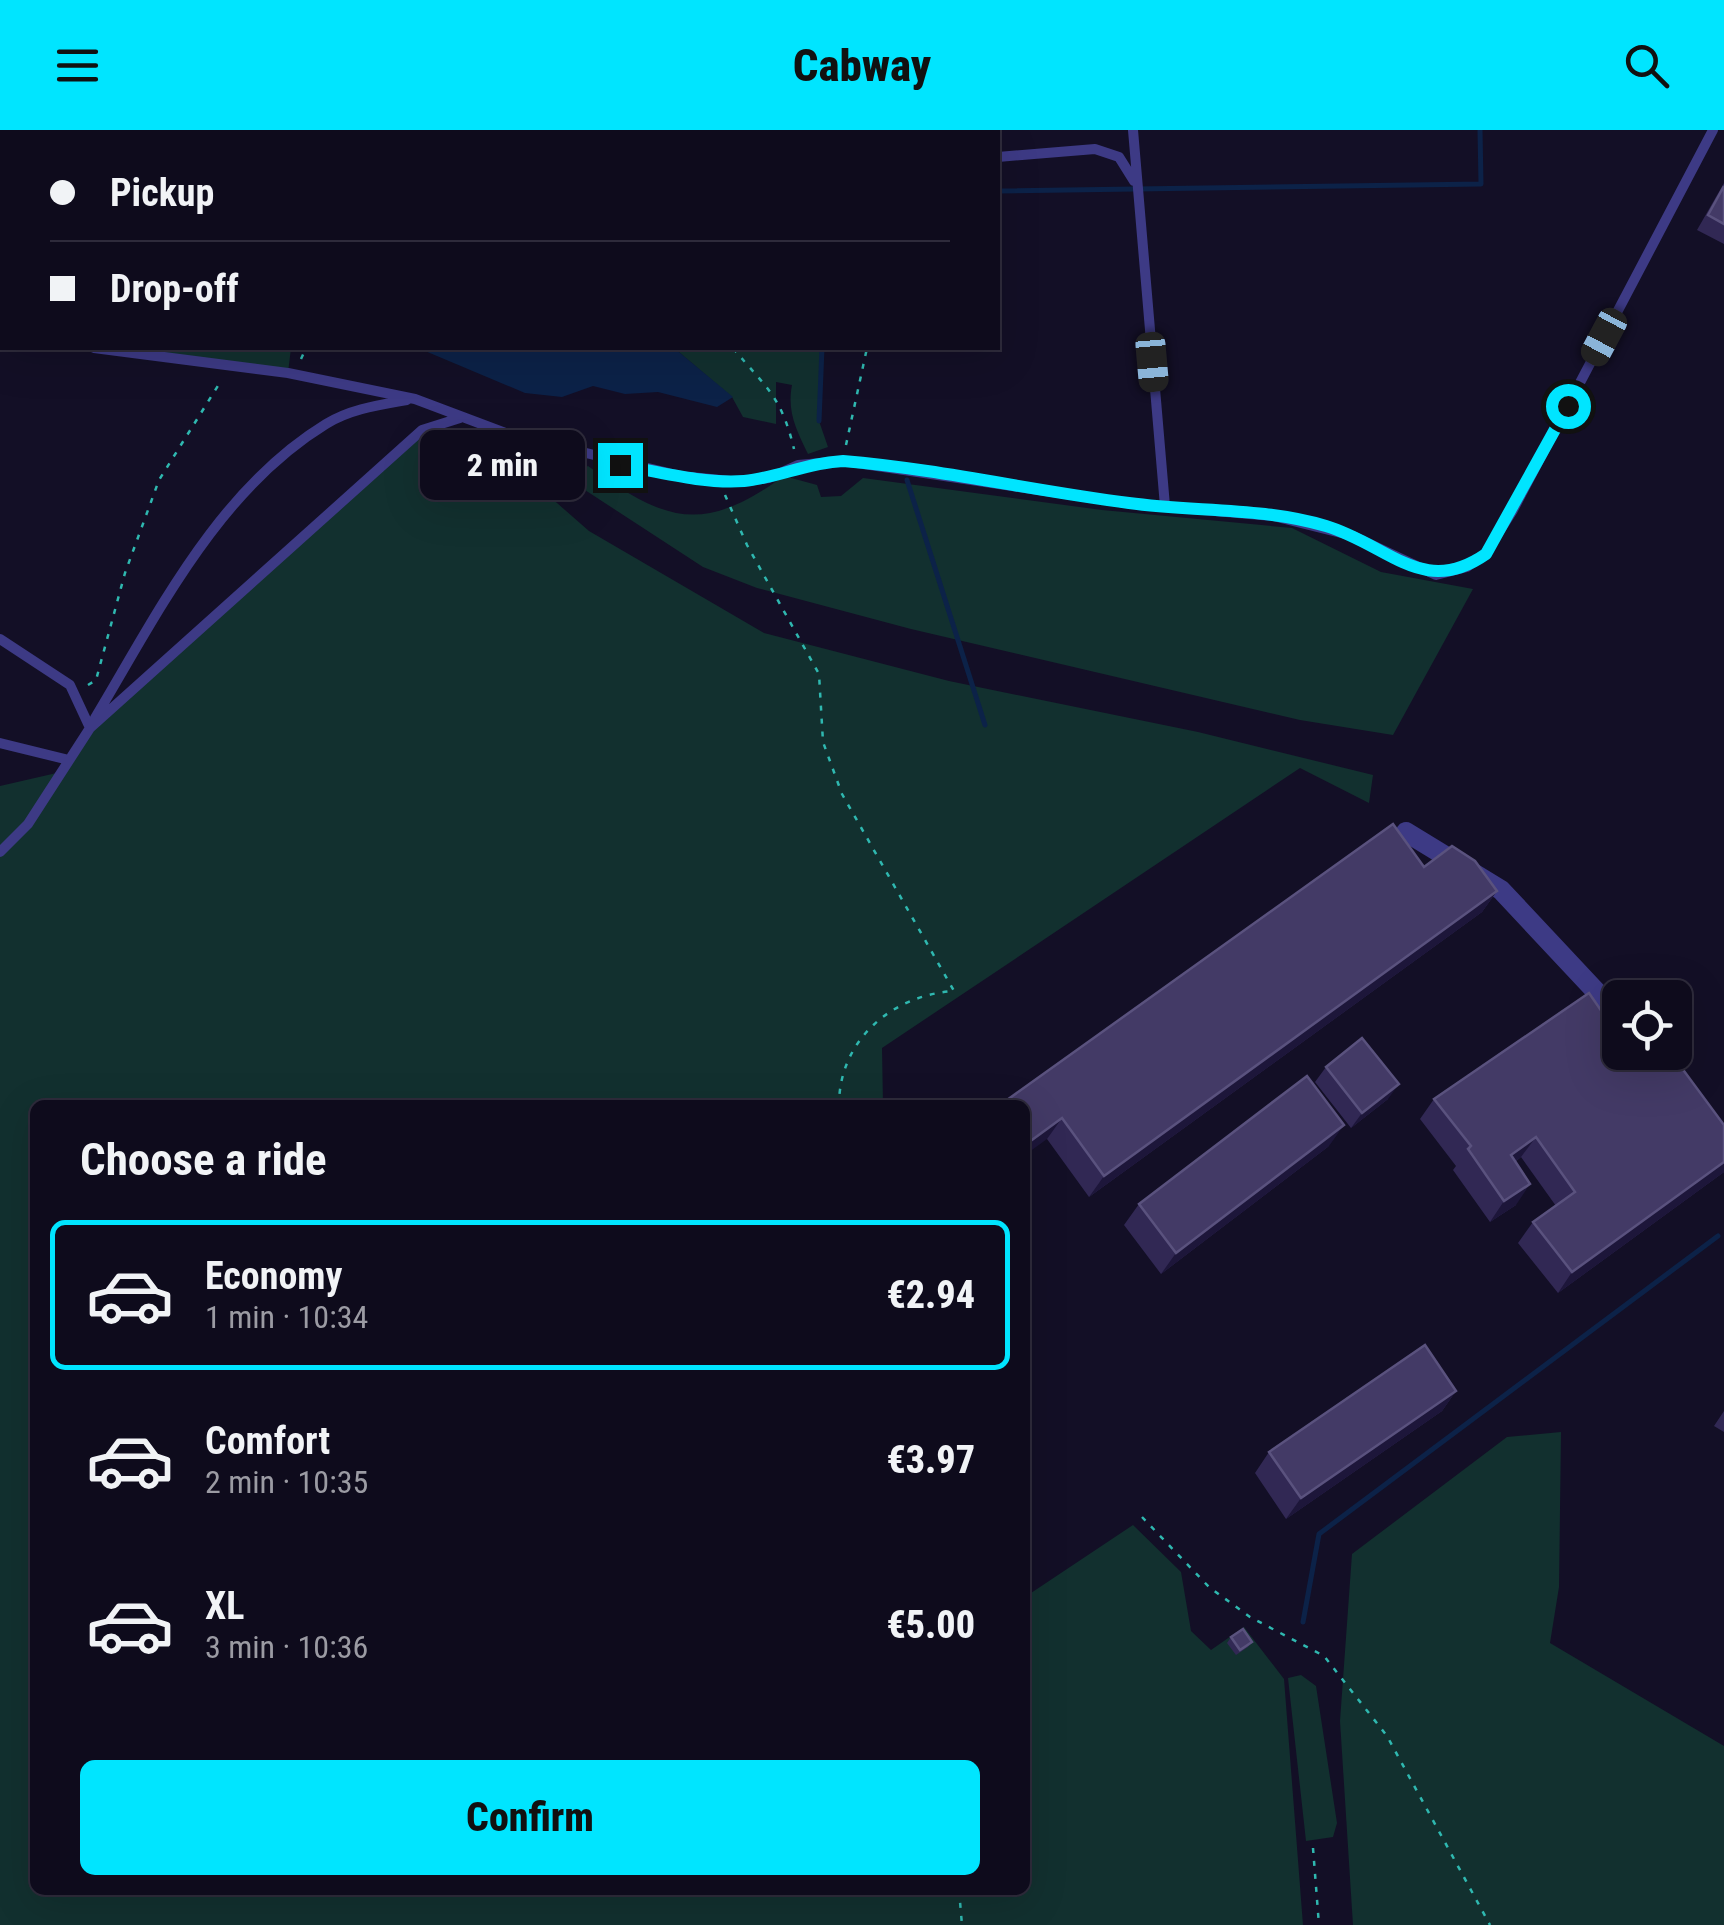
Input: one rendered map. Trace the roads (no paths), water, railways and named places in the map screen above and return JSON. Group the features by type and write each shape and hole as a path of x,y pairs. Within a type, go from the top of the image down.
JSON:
{"street":[{"path":"1406,832 1501,890 1602,998"}],"lane":[{"path":"1133,130 1165,506"},
{"path":"109,350 294,374 415,399 461,417 620,465 718,480 769,478 798,466 843,461 1323,525 1436,574 1466,567 1486,554 1513,510 1713,130"},
{"path":"1000,158 1095,148 1119,158 1137,186"},
{"path":"0,852 28,824 201,547 252,480 327,423 359,409 415,399"},
{"path":"90,728 422,430 461,417"},
{"path":"0,640 70,685 90,728"},
{"path":"0,743 69,760"}],"water":[{"path":"423,350 676,350 733,397 717,407 658,392 625,394 593,386 562,397 525,393"}],"waterway":[{"path":"1000,191 1481,184 1480,130"},
{"path":"819,421 822,350"},
{"path":"907,480 985,725"},
{"path":"1303,1622 1319,1534 1718,1236"}]}
